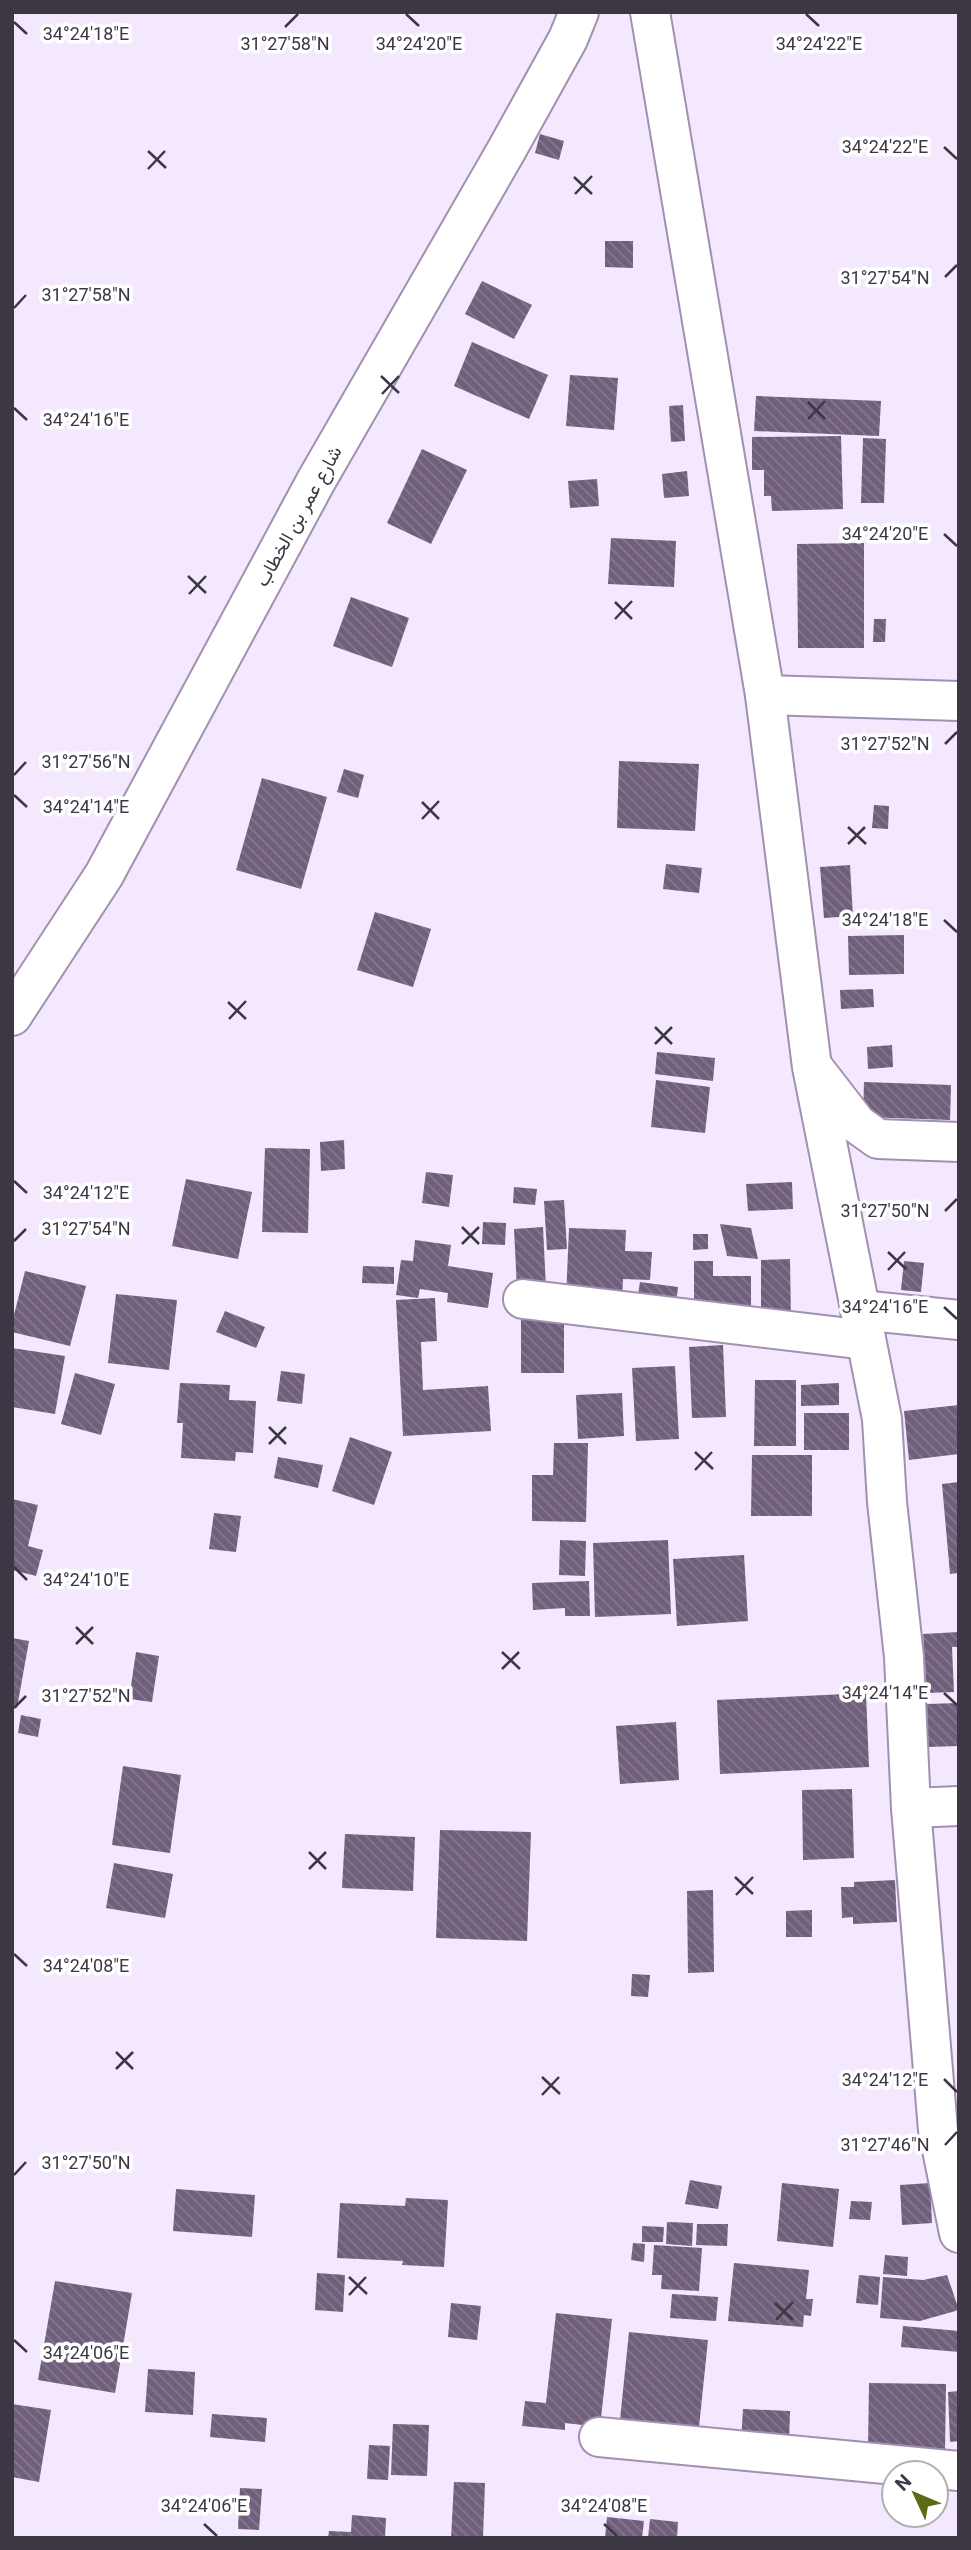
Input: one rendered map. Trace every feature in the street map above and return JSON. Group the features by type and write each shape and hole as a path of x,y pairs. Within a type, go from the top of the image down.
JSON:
{"street":[{"name":"شارع عمر بن الخطاب","path":"12,1016 104,876 316,481 506,151 568,39 579,12"},
{"path":"650,12 765,695 812,1067 882,1419 887,1502 904,1657 911,1808 959,2233"},
{"path":"765,695 959,701"},
{"path":"812,1067 857,1124 878,1139 959,1142"},
{"path":"523,1299 863,1325 959,1320"},
{"path":"911,1808 959,1806"},
{"path":"599,2437 959,2471"}],"building":[{"path":"540,134 564,141 559,160 535,153"},
{"path":"605,241 633,241 633,268 605,267"},
{"path":"482,281 532,305 514,339 465,314"},
{"path":"472,342 548,375 529,419 454,386"},
{"path":"570,375 618,378 614,430 566,426"},
{"path":"756,396 881,401 879,436 754,431"},
{"path":"683,405 685,441 671,442 669,406"},
{"path":"841,436 843,509 772,511 771,496 764,496 764,470 752,470 752,437"},
{"path":"863,438 886,439 884,503 861,503"},
{"path":"422,449 467,470 431,544 387,523"},
{"path":"687,471 689,496 664,498 662,474"},
{"path":"597,479 599,506 570,508 568,481"},
{"path":"611,538 676,541 674,587 608,584"},
{"path":"864,543 864,648 798,648 797,544"},
{"path":"351,597 409,618 392,667 333,646"},
{"path":"874,619 886,619 885,642 873,642"},
{"path":"619,761 699,764 695,831 617,828"},
{"path":"344,769 364,775 358,798 337,792"},
{"path":"262,778 327,797 301,889 236,870"},
{"path":"874,805 889,806 888,829 872,828"},
{"path":"666,864 702,868 699,893 663,889"},
{"path":"850,865 853,916 824,918 820,867"},
{"path":"375,912 431,929 413,987 357,970"},
{"path":"904,935 904,974 849,975 848,936"},
{"path":"873,989 874,1007 841,1009 840,990"},
{"path":"892,1045 893,1067 868,1069 867,1047"},
{"path":"657,1052 715,1058 713,1081 655,1074"},
{"path":"656,1080 710,1087 705,1133 651,1127"},
{"path":"864,1082 951,1085 950,1120 863,1117"},
{"path":"344,1140 345,1169 321,1171 320,1142"},
{"path":"265,1148 310,1149 308,1233 262,1232"},
{"path":"426,1172 453,1175 449,1207 422,1203"},
{"path":"186,1179 252,1192 238,1259 172,1246"},
{"path":"792,1182 793,1209 748,1211 746,1184"},
{"path":"514,1187 537,1189 535,1205 513,1203"},
{"path":"564,1200 567,1249 547,1250 544,1201"},
{"path":"483,1222 506,1223 505,1245 482,1244"},
{"path":"720,1224 751,1228 758,1259 727,1256"},
{"path":"543,1227 546,1288 517,1289 514,1229"},
{"path":"569,1228 626,1230 625,1251 652,1252 650,1280 623,1279 622,1301 566,1299"},
{"path":"693,1234 708,1234 708,1249 693,1250"},
{"path":"415,1240 451,1245 448,1266 493,1273 488,1308 447,1302 448,1293 420,1289 418,1298 396,1295 401,1260 413,1261"},
{"path":"790,1259 791,1323 761,1323 761,1260"},
{"path":"694,1261 713,1261 713,1276 751,1276 751,1316 694,1316"},
{"path":"904,1261 924,1263 921,1292 901,1290"},
{"path":"363,1266 394,1267 394,1284 362,1283"},
{"path":"25,1271 86,1286 70,1346 12,1332"},
{"path":"640,1282 678,1287 675,1312 636,1307"},
{"path":"116,1294 177,1300 169,1370 108,1363"},
{"path":"435,1298 437,1341 421,1342 423,1390 488,1386 491,1431 403,1436 396,1300"},
{"path":"225,1311 265,1327 256,1348 216,1332"},
{"path":"521,1316 564,1316 564,1373 521,1373"},
{"path":"723,1345 726,1417 692,1418 689,1347"},
{"path":"12,1348 65,1356 55,1414 12,1407"},
{"path":"675,1366 679,1439 636,1441 632,1368"},
{"path":"281,1371 305,1374 302,1404 277,1401"},
{"path":"75,1373 115,1384 101,1435 61,1424"},
{"path":"755,1380 796,1380 796,1446 754,1446"},
{"path":"180,1383 230,1385 229,1400 256,1401 253,1453 236,1452 235,1461 181,1458 183,1423 177,1423"},
{"path":"839,1383 839,1405 801,1406 801,1385"},
{"path":"622,1393 624,1436 578,1439 576,1395"},
{"path":"959,1405 959,1454 909,1460 904,1411"},
{"path":"804,1413 849,1413 849,1450 804,1450"},
{"path":"350,1437 392,1452 374,1505 332,1491"},
{"path":"554,1443 588,1443 586,1522 532,1521 532,1475 553,1475"},
{"path":"752,1455 812,1455 812,1516 751,1516"},
{"path":"278,1457 323,1465 318,1488 274,1478"},
{"path":"959,1482 959,1573 950,1574 942,1484"},
{"path":"12,1499 38,1505 28,1546 43,1550 36,1576 12,1570"},
{"path":"214,1513 241,1516 236,1552 209,1549"},
{"path":"560,1540 586,1541 585,1576 559,1575"},
{"path":"668,1540 671,1614 595,1617 593,1543"},
{"path":"744,1555 748,1621 677,1626 673,1559"},
{"path":"589,1581 590,1616 565,1616 565,1608 533,1610 532,1583"},
{"path":"959,1632 959,1647 952,1647 954,1692 927,1693 923,1634"},
{"path":"12,1638 29,1641 17,1708 12,1708"},
{"path":"136,1652 159,1656 152,1702 129,1699"},
{"path":"866,1693 869,1767 720,1774 717,1700"},
{"path":"959,1703 959,1746 928,1747 927,1704"},
{"path":"21,1715 41,1719 38,1737 18,1733"},
{"path":"676,1722 679,1780 620,1784 616,1726"},
{"path":"123,1766 181,1775 170,1853 112,1845"},
{"path":"852,1789 854,1858 803,1860 802,1790"},
{"path":"440,1830 531,1832 527,1941 436,1938"},
{"path":"345,1834 415,1837 413,1891 342,1888"},
{"path":"114,1863 173,1874 165,1918 106,1908"},
{"path":"895,1880 897,1922 853,1924 853,1917 842,1918 841,1887 854,1887 854,1882"},
{"path":"713,1890 714,1972 688,1973 687,1891"},
{"path":"812,1910 812,1937 786,1937 786,1911"},
{"path":"632,1974 650,1975 648,1997 631,1996"},
{"path":"690,2180 722,2186 718,2209 685,2204"},
{"path":"782,2183 839,2189 833,2247 777,2241"},
{"path":"930,2183 932,2223 902,2225 900,2185"},
{"path":"176,2189 255,2195 252,2237 173,2231"},
{"path":"406,2198 448,2200 444,2267 402,2265 403,2261 337,2258 340,2203 405,2206"},
{"path":"851,2201 872,2202 870,2220 849,2219"},
{"path":"667,2222 693,2223 692,2246 666,2244"},
{"path":"697,2224 728,2224 727,2246 696,2245"},
{"path":"642,2226 664,2227 663,2242 642,2242"},
{"path":"633,2243 645,2244 644,2262 631,2260"},
{"path":"654,2245 702,2248 699,2291 661,2289 662,2275 652,2275"},
{"path":"885,2255 908,2257 907,2276 883,2274"},
{"path":"734,2263 809,2270 806,2299 813,2299 811,2316 804,2315 803,2327 728,2321"},
{"path":"317,2273 345,2275 343,2312 315,2310"},
{"path":"859,2275 880,2277 878,2305 856,2303"},
{"path":"947,2275 959,2310 920,2321 880,2318 883,2277 923,2280"},
{"path":"55,2281 132,2293 115,2393 38,2380"},
{"path":"672,2294 718,2297 716,2321 670,2318"},
{"path":"451,2303 481,2306 477,2340 448,2337"},
{"path":"556,2313 612,2319 600,2427 565,2423 565,2430 522,2426 525,2401 546,2403"},
{"path":"903,2326 959,2331 959,2352 901,2347"},
{"path":"629,2332 708,2340 699,2427 620,2420"},
{"path":"148,2369 195,2372 193,2415 145,2412"},
{"path":"869,2383 946,2384 945,2451 868,2450"},
{"path":"959,2391 959,2441 950,2442 948,2392"},
{"path":"12,2404 51,2410 39,2482 12,2477"},
{"path":"743,2409 790,2411 789,2443 741,2441"},
{"path":"212,2414 267,2418 265,2442 210,2437"},
{"path":"393,2424 429,2425 427,2476 391,2475"},
{"path":"369,2445 390,2446 388,2480 367,2479"},
{"path":"454,2482 485,2483 483,2538 451,2538"},
{"path":"240,2488 262,2489 259,2530 238,2529"},
{"path":"352,2515 386,2518 385,2538 328,2538 329,2531 351,2532"},
{"path":"607,2517 644,2521 642,2538 605,2538"},
{"path":"650,2519 678,2522 677,2538 648,2538"}]}
